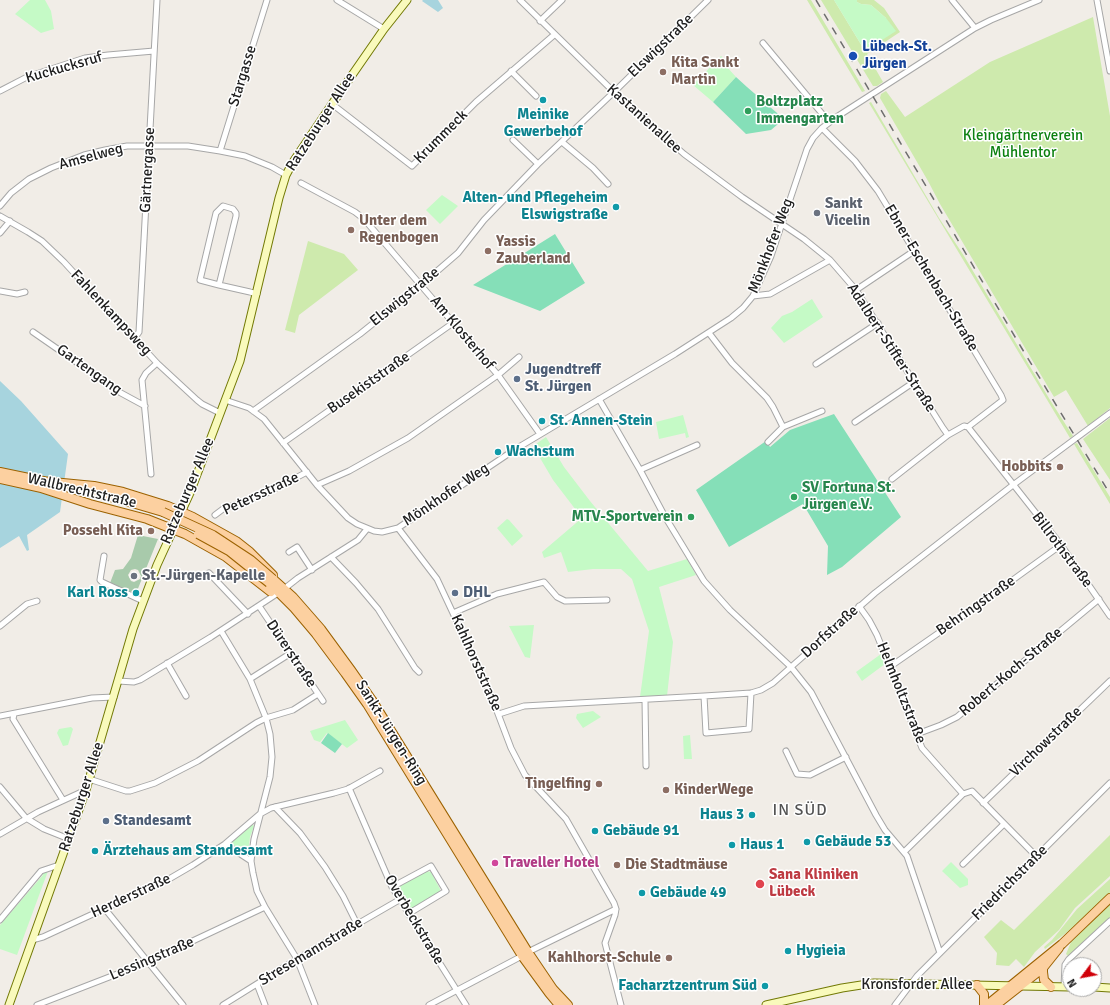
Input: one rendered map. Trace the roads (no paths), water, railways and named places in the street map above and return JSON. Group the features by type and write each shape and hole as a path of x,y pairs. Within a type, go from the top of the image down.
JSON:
{"main road":[{"name":"Ratzeburger Allee","path":"9,1005 86,790 133,628 173,529 192,487 240,361 279,198 286,175 332,104 384,29 407,0"},
{"name":"Wallbrechtstraße","path":"0,472 163,515"},
{"name":"Wallbrechtstraße","path":"0,479 42,484"},
{"path":"42,484 94,486 123,492 163,515 173,529 193,538 226,557 275,595 294,614 301,616"},
{"path":"163,515 181,511 216,529 250,552 273,575 276,584 287,601"},
{"name":"Sankt-Jürgen-Ring","path":"163,515 229,551 276,584 321,629 372,700 548,993 559,1005"},
{"name":"Sankt-Jürgen-Ring","path":"276,584 287,601 301,616 335,659 367,704 525,954 568,1005"},
{"path":"987,1005 1062,944 1110,898"},
{"path":"996,1005 1043,968 1062,944"},
{"path":"1043,968 1044,980 1051,986"},
{"name":"Kronsforder Allee","path":"766,1005 862,984 1062,987"},
{"path":"977,985 984,994 984,1005"}],"street":[{"name":"Gärtnergasse","path":"134,339 140,332 157,0"},
{"name":"Stargasse","path":"220,151 267,0"},
{"path":"337,0 384,29"},
{"name":"Kastanienallee","path":"520,0 554,35 614,92 684,154 781,224"},
{"path":"540,21 562,0"},
{"name":"Elswigstraße","path":"253,411 360,334 458,253 484,220 538,164 708,0"},
{"path":"952,0 975,28"},
{"name":"Mönkhofer Weg","path":"398,528 468,479 709,333 743,308 753,296 771,256 807,149 813,138 822,128 975,28 1039,0"},
{"path":"1097,0 1110,71"},
{"name":"Krummeck","path":"332,104 412,166 473,105 554,35"},
{"path":"763,43 829,122"},
{"name":"Kuckucksruf","path":"0,91 32,75 86,58 154,51"},
{"path":"511,71 536,96"},
{"name":"Ebner-Eschenbach-Straße","path":"822,128 855,161 878,191 1003,400 968,427"},
{"path":"513,140 538,164"},
{"path":"562,142 593,168 608,184"},
{"name":"Amselweg","path":"0,206 11,193 29,179 64,163 105,150 127,146 188,146 220,151 245,156 272,167 286,175"},
{"name":"Am Klosterhof","path":"301,183 364,218 498,375 540,434"},
{"path":"219,285 236,216 236,212 233,209 223,206 216,213 200,280 219,285 257,294"},
{"name":"Fahlenkampsweg","path":"0,216 42,241 157,363 196,400 220,413"},
{"path":"0,233 10,221"},
{"name":"Adalbert-Stifter-Straße","path":"781,224 804,239 830,260 856,290 948,435"},
{"path":"856,290 914,251"},
{"path":"753,296 770,294 830,260"},
{"path":"0,291 17,294 25,292"},
{"name":"Busekiststraße","path":"284,443 453,323"},
{"path":"816,364 878,323"},
{"name":"Gartengang","path":"33,332 121,393 145,406"},
{"path":"709,333 732,363 767,398 783,427"},
{"name":"Am Klosterhof","path":"498,375 519,357"},
{"path":"151,474 142,380 146,373 157,363"},
{"path":"317,484 348,471 408,438 498,375"},
{"path":"855,422 914,382"},
{"path":"599,399 695,567 711,589 730,610 791,668 811,692 866,798 885,830 896,844 905,851 940,953"},
{"path":"225,400 253,411 264,419 317,484 348,518 367,529 382,532 398,528"},
{"path":"768,442 783,427 822,411"},
{"name":"Dorfstraße","path":"499,714 524,706 751,693 761,690 791,668 859,606 1013,485 1110,413"},
{"path":"892,479 948,435 964,426 968,427"},
{"name":"Billrothstraße","path":"968,427 1061,545 1110,616"},
{"path":"640,470 697,445"},
{"name":"Petersstraße","path":"216,516 223,509 265,494 307,472"},
{"name":"Kahlhorststraße","path":"398,528 432,572 489,690 511,748 525,775 566,819 616,909"},
{"path":"276,584 312,570 358,540 367,529"},
{"name":"Behringstraße","path":"891,666 1061,545"},
{"path":"289,552 298,547 312,570"},
{"path":"104,556 100,580 143,601"},
{"path":"331,557 378,609 414,668 419,672"},
{"path":"209,573 248,614"},
{"path":"453,613 497,594 544,582 557,597 565,601 607,600"},
{"path":"118,681 134,682 140,680 248,614 275,595"},
{"name":"Robert-Koch-Straße","path":"917,734 957,717 1099,599"},
{"path":"0,626 27,604 36,601"},
{"name":"Dürerstraße","path":"259,606 323,701"},
{"name":"Helmholtzstraße","path":"859,606 869,620 891,666 922,748 963,794"},
{"path":"221,631 250,679 268,724 272,757 270,777 254,839 251,861 257,891 265,907 297,959 315,1005"},
{"path":"250,679 291,653"},
{"path":"167,664 186,696"},
{"name":"Virchowstraße","path":"983,803 1110,681"},
{"path":"704,696 706,733 749,729 751,693"},
{"path":"89,779 126,791 155,783 198,761 256,723 266,718 293,710 318,694"},
{"path":"0,716 86,699 114,697"},
{"path":"645,700 646,766"},
{"path":"14,714 14,719 63,800"},
{"path":"786,751 797,774 810,775 846,757"},
{"name":"Herderstraße","path":"32,940 43,937 169,879 225,844 260,814 275,806 334,793 349,788 380,771"},
{"name":"Friedrichstraße","path":"895,1005 910,984 940,953 1110,783"},
{"path":"0,787 26,818 44,829 69,839"},
{"name":"Overbeckstraße","path":"349,788 392,888 466,1005"},
{"path":"0,834 26,818 86,790"},
{"path":"905,851 963,794 972,791 1036,856"},
{"path":"275,806 300,833 325,867 343,896 357,924"},
{"path":"963,864 1004,824"},
{"path":"225,844 251,861"},
{"path":"0,920 41,871 59,865"},
{"path":"392,888 431,866 446,892 408,914"},
{"name":"Stresemannstraße","path":"223,1005 297,959 399,900"},
{"name":"Lessingstraße","path":"37,1005 148,962 265,907"},
{"path":"105,909 183,1005"},
{"path":"429,1005 525,954 616,909"},
{"path":"616,909 605,942 621,1005"},
{"path":"1071,957 1110,921"},
{"path":"257,984 265,1005"}],"water":[{"path":"438,0 443,8 438,12 422,1"},
{"path":"0,381 21,401 68,454 60,512 27,535 29,550 27,551 19,536 0,548"}],"railway":[{"path":"816,0 1021,347 1110,494"}],"place":[{"name":"Lübeck-St. Jürgen","path":"853,56"},
{"name":"Kita Sankt Martin","path":"663,72"},
{"name":"Meinike Gewerbehof","path":"543,100"},
{"name":"Boltzplatz Immengarten","path":"748,111"},
{"name":"Alten- und Pflegeheim Elswigstraße","path":"616,207"},
{"name":"Sankt Vicelin","path":"817,213"},
{"name":"Unter dem Regenbogen","path":"351,230"},
{"name":"Yassis Zauberland","path":"488,251"},
{"name":"Jugendtreff St. Jürgen","path":"517,379"},
{"name":"St. Annen-Stein","path":"542,421"},
{"name":"Wachstum","path":"498,452"},
{"name":"Hobbits","path":"1060,467"},
{"name":"SV Fortuna St. Jürgen e.V.","path":"794,497"},
{"name":"MTV-Sportverein","path":"691,517"},
{"name":"Possehl Kita","path":"151,531"},
{"name":"St.-Jürgen-Kapelle","path":"134,576"},
{"name":"Karl Ross","path":"136,593"},
{"name":"DHL","path":"455,593"},
{"name":"Tingelfing","path":"599,784"},
{"name":"KinderWege","path":"666,790"},
{"name":"Haus 3","path":"752,815"},
{"name":"Standesamt","path":"106,821"},
{"name":"Gebäude 91","path":"595,831"},
{"name":"Gebäude 53","path":"807,842"},
{"name":"Haus 1","path":"732,845"},
{"name":"Ärztehaus am Standesamt","path":"95,851"},
{"name":"Traveller Hotel","path":"495,863"},
{"name":"Die Stadtmäuse","path":"617,865"},
{"name":"Sana Kliniken Lübeck","path":"760,884"},
{"name":"Gebäude 49","path":"642,893"},
{"name":"Hygieia","path":"788,951"},
{"name":"Kahlhorst-Schule","path":"669,958"},
{"name":"Facharztzentrum Süd","path":"765,986"}],"district":[{"name":"IN SÜD","path":"800,811"}],"park label":[{"name":"Kleingärtnerverein Mühlentor","path":"1023,144"}]}
